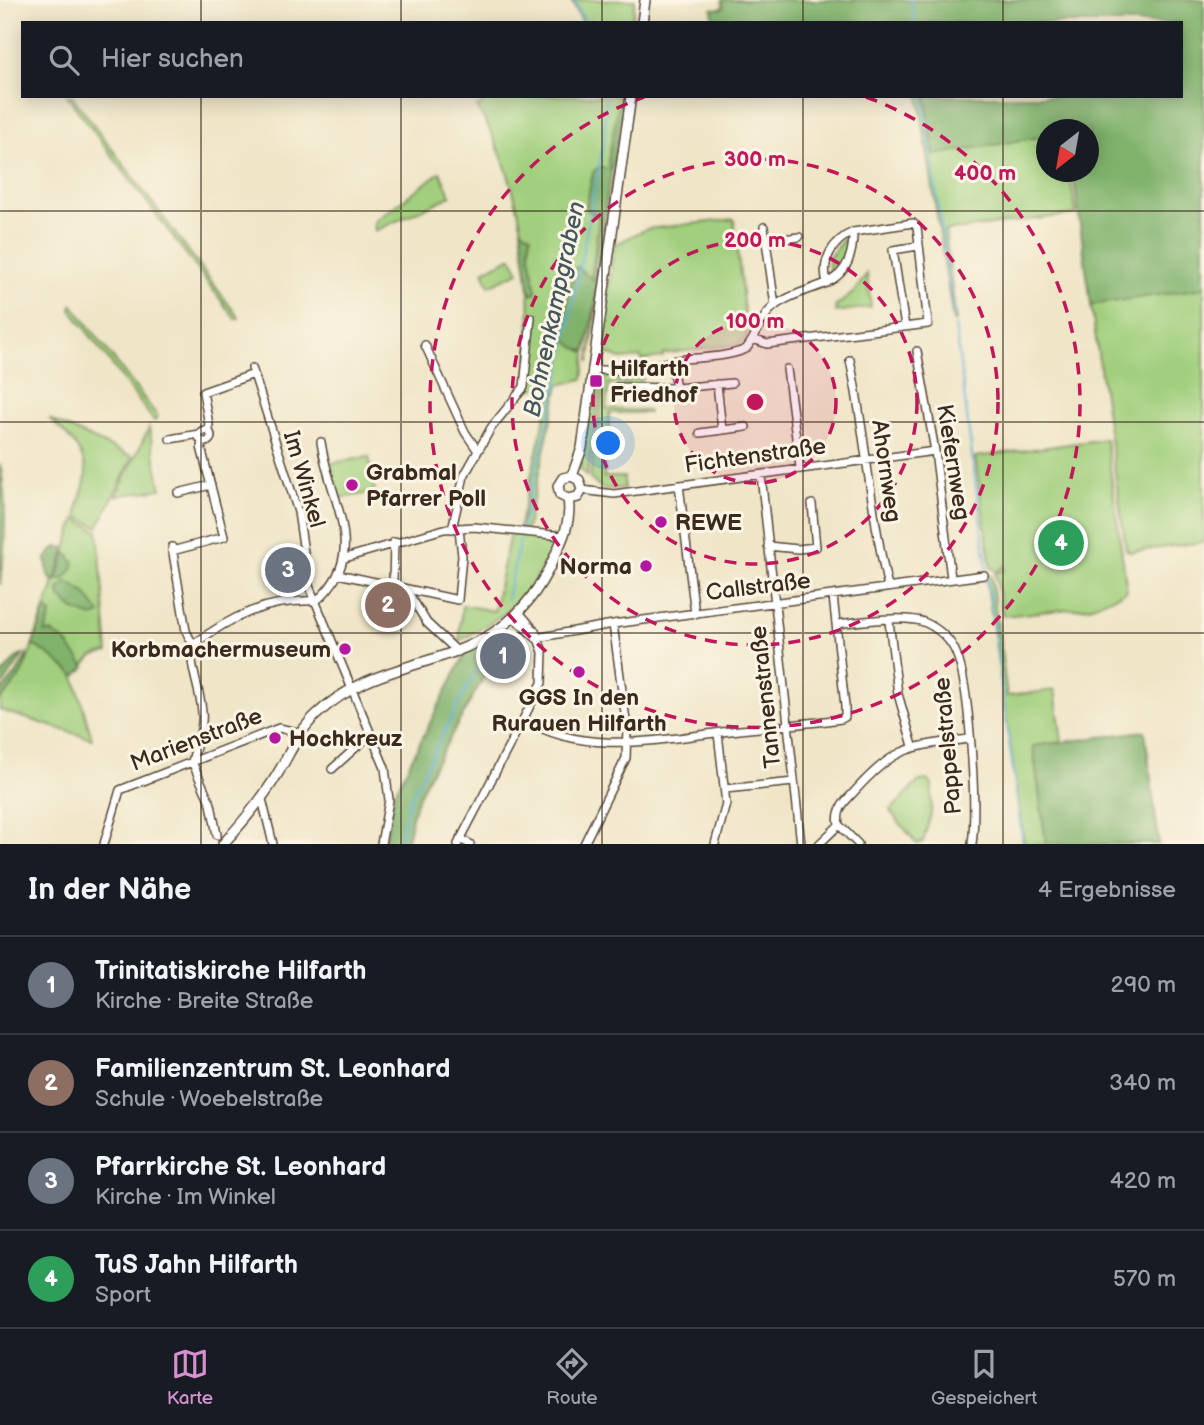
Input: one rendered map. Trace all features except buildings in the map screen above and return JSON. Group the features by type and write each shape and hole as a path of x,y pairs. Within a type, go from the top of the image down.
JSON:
{"main road":[{"path":"642,21 645,0"},
{"path":"572,476 582,448 631,98"},
{"path":"572,476 579,480 582,490 578,497 568,499 560,495 558,486 563,478 572,476"},
{"path":"226,843 262,799 301,733 316,715 350,690 458,652 495,633 517,615 542,581 563,536 568,522 568,499"}],"street":[{"path":"753,339 766,344 928,324 917,227 913,223 853,232 840,237 827,257 824,271 827,283"},
{"path":"764,227 775,306"},
{"path":"592,369 616,372 644,369 671,362 740,352 753,339 763,317 775,306 827,283 842,269 849,256 853,232"},
{"path":"766,241 799,237"},
{"path":"905,327 893,250 918,246"},
{"path":"338,575 393,584 458,600 462,556 456,529 458,491 478,451 524,387 531,318"},
{"path":"425,345 465,432 478,451"},
{"name":"Kiefernweg","path":"917,351 935,450 951,578"},
{"name":"Ahornweg","path":"850,360 868,460 876,538 888,587"},
{"path":"671,362 676,388"},
{"path":"787,369 800,468"},
{"name":"Im Winkel","path":"201,438 207,430 203,392 253,371 298,512 309,586 384,768 389,792 381,844"},
{"path":"617,387 676,388 732,383"},
{"path":"717,384 722,430"},
{"path":"700,433 746,427"},
{"path":"170,439 201,438 224,537 172,548 186,631 193,645 191,653 201,701 203,724 192,762 211,804 217,835"},
{"path":"193,645 265,604 286,600 316,601 338,575 345,558 345,540 324,465 321,442"},
{"name":"Fichtenstraße","path":"582,490 614,494 935,450"},
{"name":"Tannenstraße","path":"761,475 801,844"},
{"path":"178,493 211,485"},
{"path":"679,485 695,614"},
{"path":"768,546 799,549 816,547 812,504"},
{"path":"345,558 394,542 474,527 563,536"},
{"path":"393,584 394,542"},
{"name":"Callstraße","path":"536,638 613,624 984,575"},
{"path":"406,589 427,623 458,652"},
{"path":"524,719 561,737 627,741 670,740 845,717 832,596"},
{"path":"470,844 459,841 524,719 544,672 543,652 535,631 517,615"},
{"path":"889,621 898,694 913,746"},
{"name":"Pappelstraße","path":"836,624 889,621 926,623 952,645 960,662 969,738 974,800 972,844"},
{"path":"584,844 620,776 626,758 627,741 613,624"},
{"name":"Marienstraße","path":"104,844 120,790 279,728 301,733"},
{"path":"715,844 726,804 718,733"},
{"path":"332,769 371,734"},
{"path":"858,844 839,825 838,813 879,764 913,746 969,738"},
{"path":"725,789 794,782"},
{"path":"262,799 273,844"},
{"path":"819,844 839,825"}],"green space":[{"path":"571,0 635,0 632,21 582,21"},
{"path":"722,0 1204,0 1204,288 1091,305 1074,182 1099,182 1099,119 1036,119 1036,138 934,155 926,98 1183,98 1183,21 714,21 712,9 723,8"},
{"path":"1204,0 1204,542 1130,552 1126,549 1091,305 1089,182 1099,182 1099,119 1083,119 1172,98 1183,98 1183,21"},
{"path":"69,98 74,98 239,318 235,319"},
{"path":"489,98 620,98 608,162 610,169 587,210 599,218 591,275 594,282 577,267 582,351 586,352 583,379 559,385 526,530 519,529 552,386 526,390 530,317 518,208 508,173 477,107"},
{"path":"620,98 625,98 604,214 595,303 586,352 574,347 561,335 574,270 577,267 593,280 599,218 586,206 593,173 597,168 610,168 608,162"},
{"path":"919,98 926,98 934,154 1036,130 1036,182 1071,182 1076,214 945,231 956,321 953,321"},
{"path":"625,115 589,362 607,215"},
{"path":"440,172 451,196 375,231 374,222"},
{"path":"734,219 747,338 740,344 663,354 663,357 642,360 641,357 621,359 601,351 614,245 646,229"},
{"path":"521,229 531,235 530,256 536,292 530,295"},
{"path":"843,239 849,244 846,256 835,274 829,274 829,258"},
{"path":"512,257 519,272 489,286 483,271"},
{"path":"867,274 871,307 836,312 835,307 854,292"},
{"path":"72,304 158,417 154,421 71,310"},
{"path":"636,374 641,374 643,379 635,385 609,384 606,409 648,413 609,413 609,431 605,431 604,477 624,477 624,488 603,489 590,479 605,376 617,377 618,381 636,379"},
{"path":"602,375 587,476 580,469 594,385"},
{"path":"49,419 133,457 98,527 78,517 85,466 78,450"},
{"path":"149,428 161,489 116,496"},
{"path":"1106,439 1127,591 1090,607 1003,616 995,573 1004,571 1004,566 998,571 991,568 975,457"},
{"path":"369,457 375,492 336,499 326,464"},
{"path":"0,464 5,524 0,585"},
{"path":"76,519 98,531 108,652 93,656 74,675 92,739 0,710 0,700 26,664"},
{"path":"510,533 553,537 555,540 538,575 518,601 492,622 459,641 462,605 494,611"},
{"path":"56,547 66,548 54,582 48,575 46,558"},
{"path":"66,552 74,563 66,577 57,580"},
{"path":"991,576 1007,696 1055,690 1062,742 1033,746 1046,844 1024,844 986,577"},
{"path":"66,581 85,593 100,614 92,617 74,610 60,597 59,591"},
{"path":"46,609 51,614 45,633 51,632 66,642 85,667 76,676 32,646"},
{"path":"504,632 520,639 523,648 505,645 492,649 496,655 415,805 406,844 384,844 395,792 466,652"},
{"path":"24,654 0,689 0,677 16,658"},
{"path":"27,655 21,673 0,700 0,693 15,676"},
{"path":"1145,731 1159,844 1046,844 1033,746"},
{"path":"928,780 932,785 931,814 923,842 917,844 890,811 919,781"}],"waterway":[{"name":"Bohnenkampgraben","path":"574,0 584,21"},
{"path":"911,0 914,21"},
{"name":"Bohnenkampgraben","path":"522,527 559,377 604,140 606,98"},
{"path":"923,98 954,317"},
{"path":"955,325 987,570"},
{"name":"Bohnenkampgraben","path":"507,599 520,539"},
{"path":"987,578 1023,844"},
{"name":"Bohnenkampgraben","path":"399,844 409,801 477,668"}],"place":[{"name":"Hilfarth Friedhof","path":"596,381"},
{"name":"Grabmal Pfarrer Poll","path":"352,485"},
{"name":"REWE","path":"661,522"},
{"name":"TuS Jahn Hilfarth","path":"1061,543"},
{"name":"Norma","path":"646,566"},
{"name":"Pfarrkirche St. Leonhard","path":"288,570"},
{"name":"Familienzentrum St. Leonhard","path":"388,605"},
{"name":"Korbmachermuseum","path":"345,649"},
{"name":"Trinitatiskirche Hilfarth","path":"503,656"},
{"name":"GGS In den Rurauen Hilfarth","path":"579,672"},
{"name":"Hochkreuz","path":"275,738"}]}
